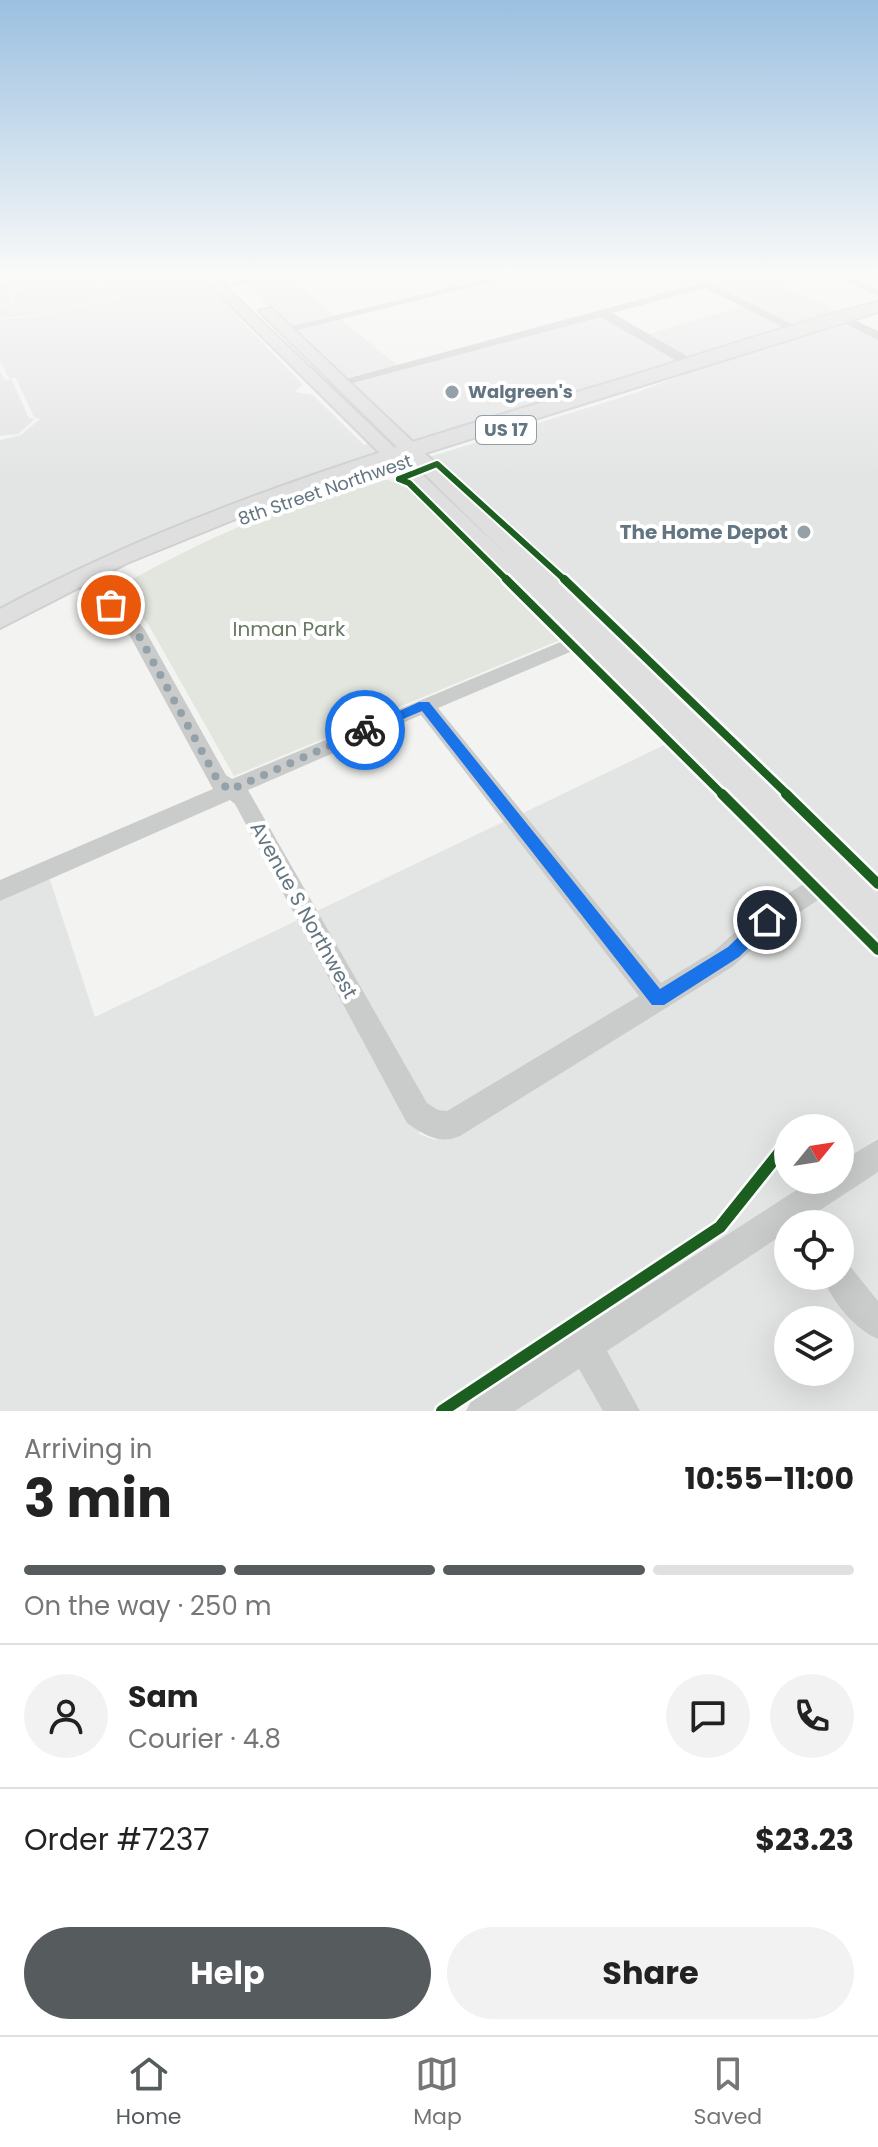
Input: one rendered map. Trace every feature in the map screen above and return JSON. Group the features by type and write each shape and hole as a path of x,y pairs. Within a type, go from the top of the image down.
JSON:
{"highway":[{"name":"8th Street Northwest","path":"0,636 90,584 282,501 405,456 764,343"},
{"name":"8th Street Northwest","path":"0,620 78,576 174,531 294,484 405,456 635,390 694,365"},
{"path":"90,584 165,542 174,531"}],"main road":[{"path":"276,343 313,380 335,388"},
{"path":"297,343 335,388 405,456 878,900"},
{"path":"405,456 582,640 878,933"}],"street":[{"path":"335,388 496,343"},
{"path":"655,343 694,365"},
{"name":"Avenue S Northwest","path":"90,584 127,619 138,634 218,781 243,798 417,1113 433,1124 450,1126 658,1000"},
{"path":"0,891 424,705 582,640"},
{"path":"424,705 658,1000 723,959 767,920 828,881"},
{"path":"854,1170 878,1154"},
{"path":"804,1210 823,1194"},
{"path":"484,1411 584,1344 774,1230"},
{"path":"849,1290 867,1314 878,1322"},
{"path":"584,1344 622,1411"}],"shaded area":[{"path":"0,343 262,343 303,385 294,392 313,395 364,445 371,443 382,454 292,482 168,528 0,615 0,440 21,435 40,419 34,417 16,378 9,378 0,361"},
{"path":"309,343 370,343 397,365 346,378"},
{"path":"499,343 647,343 680,362 413,444 350,382"},
{"path":"661,343 749,343 689,359"},
{"path":"771,343 878,343 878,905 426,458 635,393"},
{"path":"0,371 5,380 11,379 29,418 35,419 18,434 0,436"},
{"path":"685,735 823,873 726,946 660,986 521,814"},
{"path":"505,821 642,997 449,1114 438,1113 426,1105 317,911"},
{"path":"49,877 95,1017 298,920 406,1120 420,1130 419,1134 435,1140 730,967 774,926 836,886 878,929 878,1138 854,1154 854,1114 774,1114 774,1194 793,1194 455,1411 0,1411 0,898"},
{"path":"878,1171 878,1306 854,1276 854,1210 819,1210 843,1194 854,1194 854,1187"},
{"path":"774,1240 774,1290 833,1290 845,1306 774,1306 774,1386 854,1386 854,1318 878,1339 878,1411 639,1411 603,1349"},
{"path":"580,1366 605,1411 515,1410"}],"green space":[{"name":"Inman Park","path":"388,480 412,489 562,639 234,776 147,622 111,591 186,551 290,506 352,485"}],"cycle path":[{"path":"399,479 437,464 612,623 878,884"},
{"path":"399,479 409,483 878,950"},
{"path":"442,1411 720,1227 774,1160"}],"way so far":[{"path":"111,605 138,634 218,781 230,790 365,730"}],"place":[{"name":"Walgreen's","path":"452,392"},
{"name":"The Home Depot","path":"804,532"}],"route":[{"path":"365,730 424,705 658,1000 734,952 767,920"}]}
